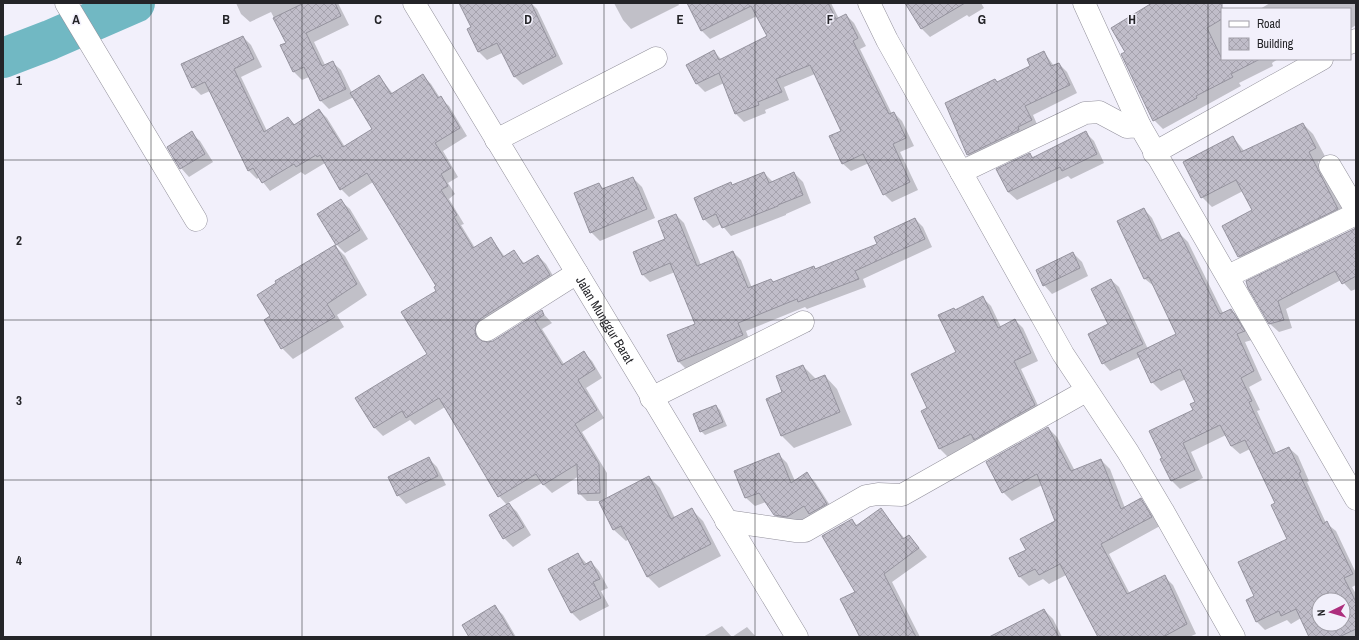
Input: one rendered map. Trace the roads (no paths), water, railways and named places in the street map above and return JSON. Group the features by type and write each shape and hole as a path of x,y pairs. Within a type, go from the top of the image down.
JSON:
{"street":[{"path":"66,3 196,220"},
{"name":"Jalan Munggur Barat","path":"414,3 651,398 797,637"},
{"path":"869,3 961,172 1063,354 1086,391 1128,452 1160,504 1234,637"},
{"path":"1084,3 1140,126 1154,153 1228,276 1356,499"},
{"path":"496,140 656,58"},
{"path":"1154,153 1320,60"},
{"path":"961,172 1085,113 1100,112 1127,127 1140,126"},
{"path":"1228,276 1356,214 1356,210 1330,166"},
{"path":"487,330 577,273"},
{"path":"651,398 803,322"},
{"path":"726,521 805,531 866,496 878,494 902,495 1086,391"}],"waterway":[{"path":"3,58 50,40 135,3"}]}
